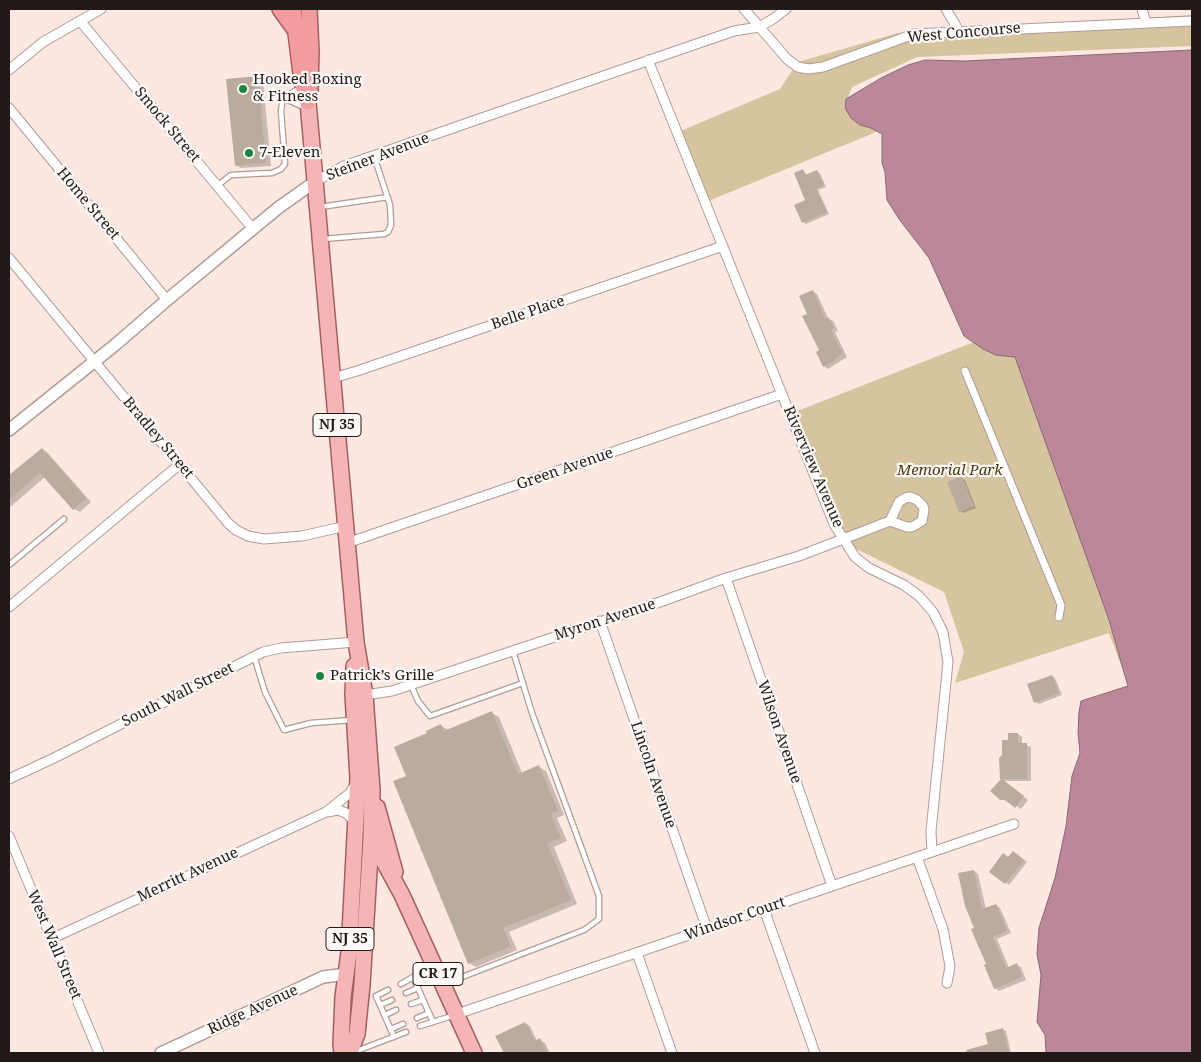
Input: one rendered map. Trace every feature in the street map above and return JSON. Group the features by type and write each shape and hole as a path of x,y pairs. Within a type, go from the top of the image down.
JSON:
{"highway":[{"path":"280,9 295,30"},
{"name":"NJ 35","path":"294,9 303,86 309,105"},
{"name":"NJ 35","path":"309,9 311,52 309,105"}],"main road":[{"name":"NJ 35","path":"309,105 356,642 365,695 372,790 371,839 361,993 357,1034 350,1053"},
{"name":"NJ 35","path":"342,1053 343,997 347,974 357,824 358,778 352,695 356,642"},
{"name":"CR 17","path":"358,778 364,820 371,839 402,895 457,1014 470,1052"},
{"name":"CR 17","path":"372,790 402,895"}],"street":[{"path":"9,70 43,42 101,9"},
{"name":"West Concourse","path":"744,9 786,60 798,67 808,69 823,68 914,34 1192,20"},
{"path":"759,27 786,9"},
{"path":"946,9 959,31"},
{"path":"1142,9 1146,23"},
{"name":"Smock Street","path":"81,22 253,229"},
{"name":"Steiner Avenue","path":"9,430 115,345 278,208 316,181 344,166 648,60 734,31 759,27"},
{"name":"Riverview Avenue","path":"648,60 834,524 855,558 869,568 904,585 919,596 933,612 943,632 948,662 932,831 932,852"},
{"name":"Home Street","path":"9,108 167,300"},
{"name":"Belle Place","path":"333,378 723,246"},
{"name":"Bradley Street","path":"9,258 236,530 248,536 264,539 286,538 346,526"},
{"path":"965,371 1061,605 1059,617"},
{"name":"Green Avenue","path":"347,542 782,394"},
{"path":"9,607 180,464"},
{"name":"Myron Avenue","path":"365,695 392,691 411,685 726,578 799,556 890,520"},
{"name":"Wilson Avenue","path":"726,578 832,886"},
{"name":"Lincoln Avenue","path":"600,621 707,929"},
{"name":"South Wall Street","path":"9,779 254,656 281,648 356,642"},
{"name":"Merritt Avenue","path":"51,939 326,812 350,793 358,778"},
{"path":"326,812 338,810 346,813 357,824"},
{"name":"Windsor Court","path":"457,1014 1014,824"},
{"name":"West Wall Street","path":"9,836 100,1053"},
{"path":"916,857 943,929 950,966 947,983"},
{"path":"764,909 815,1053"},
{"path":"637,953 672,1053"},
{"name":"Ridge Avenue","path":"161,1053 323,977 347,974"}],"lane":[{"path":"283,98 303,86"},
{"path":"283,98 291,103 309,105"},
{"path":"217,186 231,175 272,173 281,169 285,164 281,111 283,98"},
{"path":"321,239 384,234 388,232 391,225 390,205 374,156"},
{"path":"319,207 388,197"},
{"path":"9,565 64,519"},
{"path":"443,985 584,930 599,920 599,896 513,651"},
{"path":"254,656 265,692 284,730 310,724 354,720"},
{"path":"411,685 418,701 430,716 523,683"},
{"path":"401,984 434,965"},
{"path":"413,977 433,1022"},
{"path":"406,993 418,988"},
{"path":"361,993 376,996 388,990"},
{"path":"376,996 394,1037"},
{"path":"380,1005 392,1000"},
{"path":"412,1004 423,1000"},
{"path":"384,1015 396,1010"},
{"path":"417,1018 429,1013"},
{"path":"420,1026 457,1014"},
{"path":"391,1029 403,1024"},
{"path":"350,1053 406,1032"}],"green space":[{"path":"1192,15 1192,46 917,57 852,87 844,107 862,124 886,128 706,202 678,132 780,89 798,62 898,33"},
{"name":"Memorial Park","path":"979,340 1024,349 1123,614 1127,682 1109,633 955,683 964,652 944,592 846,544 792,413"}],"shaded area":[{"path":"1192,50 1192,1053 1046,1053 1045,1035 1037,1022 1041,975 1037,954 1039,928 1055,878 1066,826 1072,776 1080,753 1078,733 1081,701 1128,686 1109,620 1015,357 996,355 964,336 929,258 887,200 885,172 882,163 882,134 860,125 851,118 845,108 846,99 881,78 908,65 925,60 965,61"}],"building":[{"path":"258,76 266,163 235,166 226,79"},
{"path":"803,169 805,175 817,170 824,185 816,189 827,212 802,223 794,205 805,200 794,173"},
{"path":"813,290 825,319 828,317 834,328 831,330 843,354 834,359 835,361 823,367 816,352 819,350 802,316 807,314 799,296"},
{"path":"42,448 86,498 73,510 40,473 9,500 9,475"},
{"path":"962,476 974,506 959,512 947,482"},
{"path":"1052,675 1059,693 1034,703 1027,684"},
{"path":"492,711 518,774 539,765 558,811 551,814 561,838 547,843 571,900 503,928 511,946 468,964 393,781 406,776 394,747 427,733 426,731 441,724 444,731"},
{"path":"1008,733 1018,733 1018,743 1027,743 1027,779 1002,779 1024,796 1015,808 1005,800 1000,800 990,791 1001,779 999,758 1002,755 1002,740 1008,740"},
{"path":"1013,851 1024,860 1005,884 989,872 1003,853 1008,857"},
{"path":"974,870 982,909 996,904 1007,931 993,937 1006,968 1017,963 1022,977 994,989 971,929 974,928 965,906 958,873"},
{"path":"525,1022 535,1041 540,1038 547,1053 504,1053 495,1036"},
{"path":"1003,1028 1009,1053 967,1053 966,1050 988,1044 985,1033"}],"place":[{"name":"Hooked Boxing & Fitness","path":"243,89"},
{"name":"7-Eleven","path":"249,153"},
{"name":"Patrick’s Grille","path":"320,676"}]}
